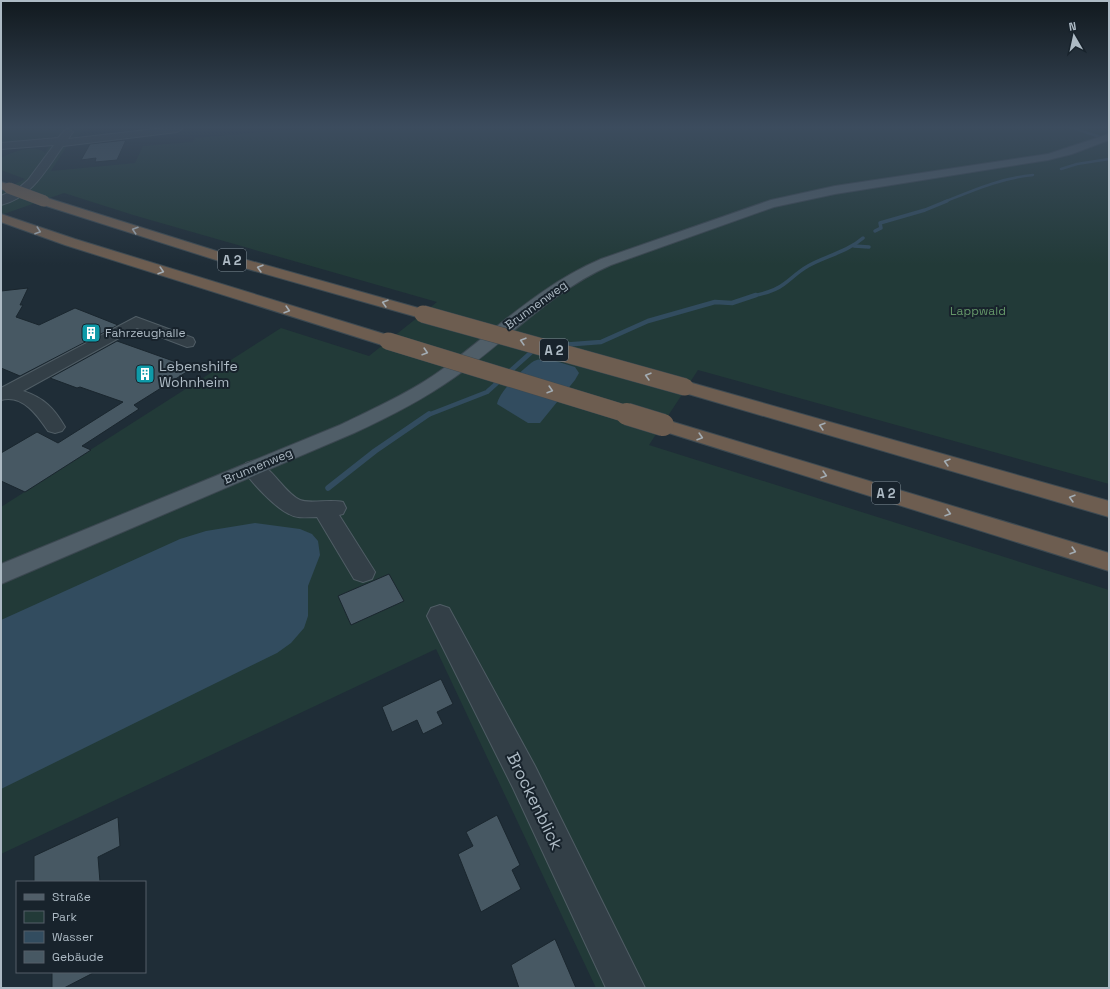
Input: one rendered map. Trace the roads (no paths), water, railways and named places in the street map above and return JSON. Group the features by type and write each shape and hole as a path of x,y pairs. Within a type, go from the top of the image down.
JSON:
{"highway":[{"name":"A 2","path":"4,185 44,201 221,257 685,387 1109,509"},
{"name":"A 2","path":"1,218 70,242 388,341 1109,562"}],"main road":[{"name":"Brunnenweg","path":"1,574 347,429 387,410 449,373 544,297 585,271 606,262 772,204 835,190 944,173"}],"street":[{"path":"1,201 24,190 37,173"},
{"path":"4,393 136,322 188,342"},
{"path":"4,393 32,400 48,413 55,427"},
{"path":"253,468 283,499 297,509 330,509 363,572"},
{"name":"Brockenblick","path":"440,616 524,777 626,988"}],"water":[{"path":"549,359 575,367 579,373 540,423 528,423 497,404 502,393 529,364 536,360"},
{"path":"255,523 300,529 312,534 318,541 320,555 308,586 308,616 304,628 291,643 277,653 1,789 1,620 180,539 206,531"}],"waterway":[{"path":"944,202 999,182 1033,175"},
{"path":"875,231 881,228 880,223 925,210 947,201"},
{"path":"755,295 777,289 808,266 850,247 863,238"},
{"path":"854,246 869,247"},
{"path":"561,345 601,342 648,321 715,302 732,303 755,295"},
{"path":"428,415 487,392 536,348"},
{"path":"328,488 375,451 429,414"}],"place":[{"name":"Fahrzeughalle","path":"91,333"},
{"name":"Lebenshilfe Wohnheim","path":"145,374"}],"park label":[{"name":"Lappwald","path":"978,311"}]}
